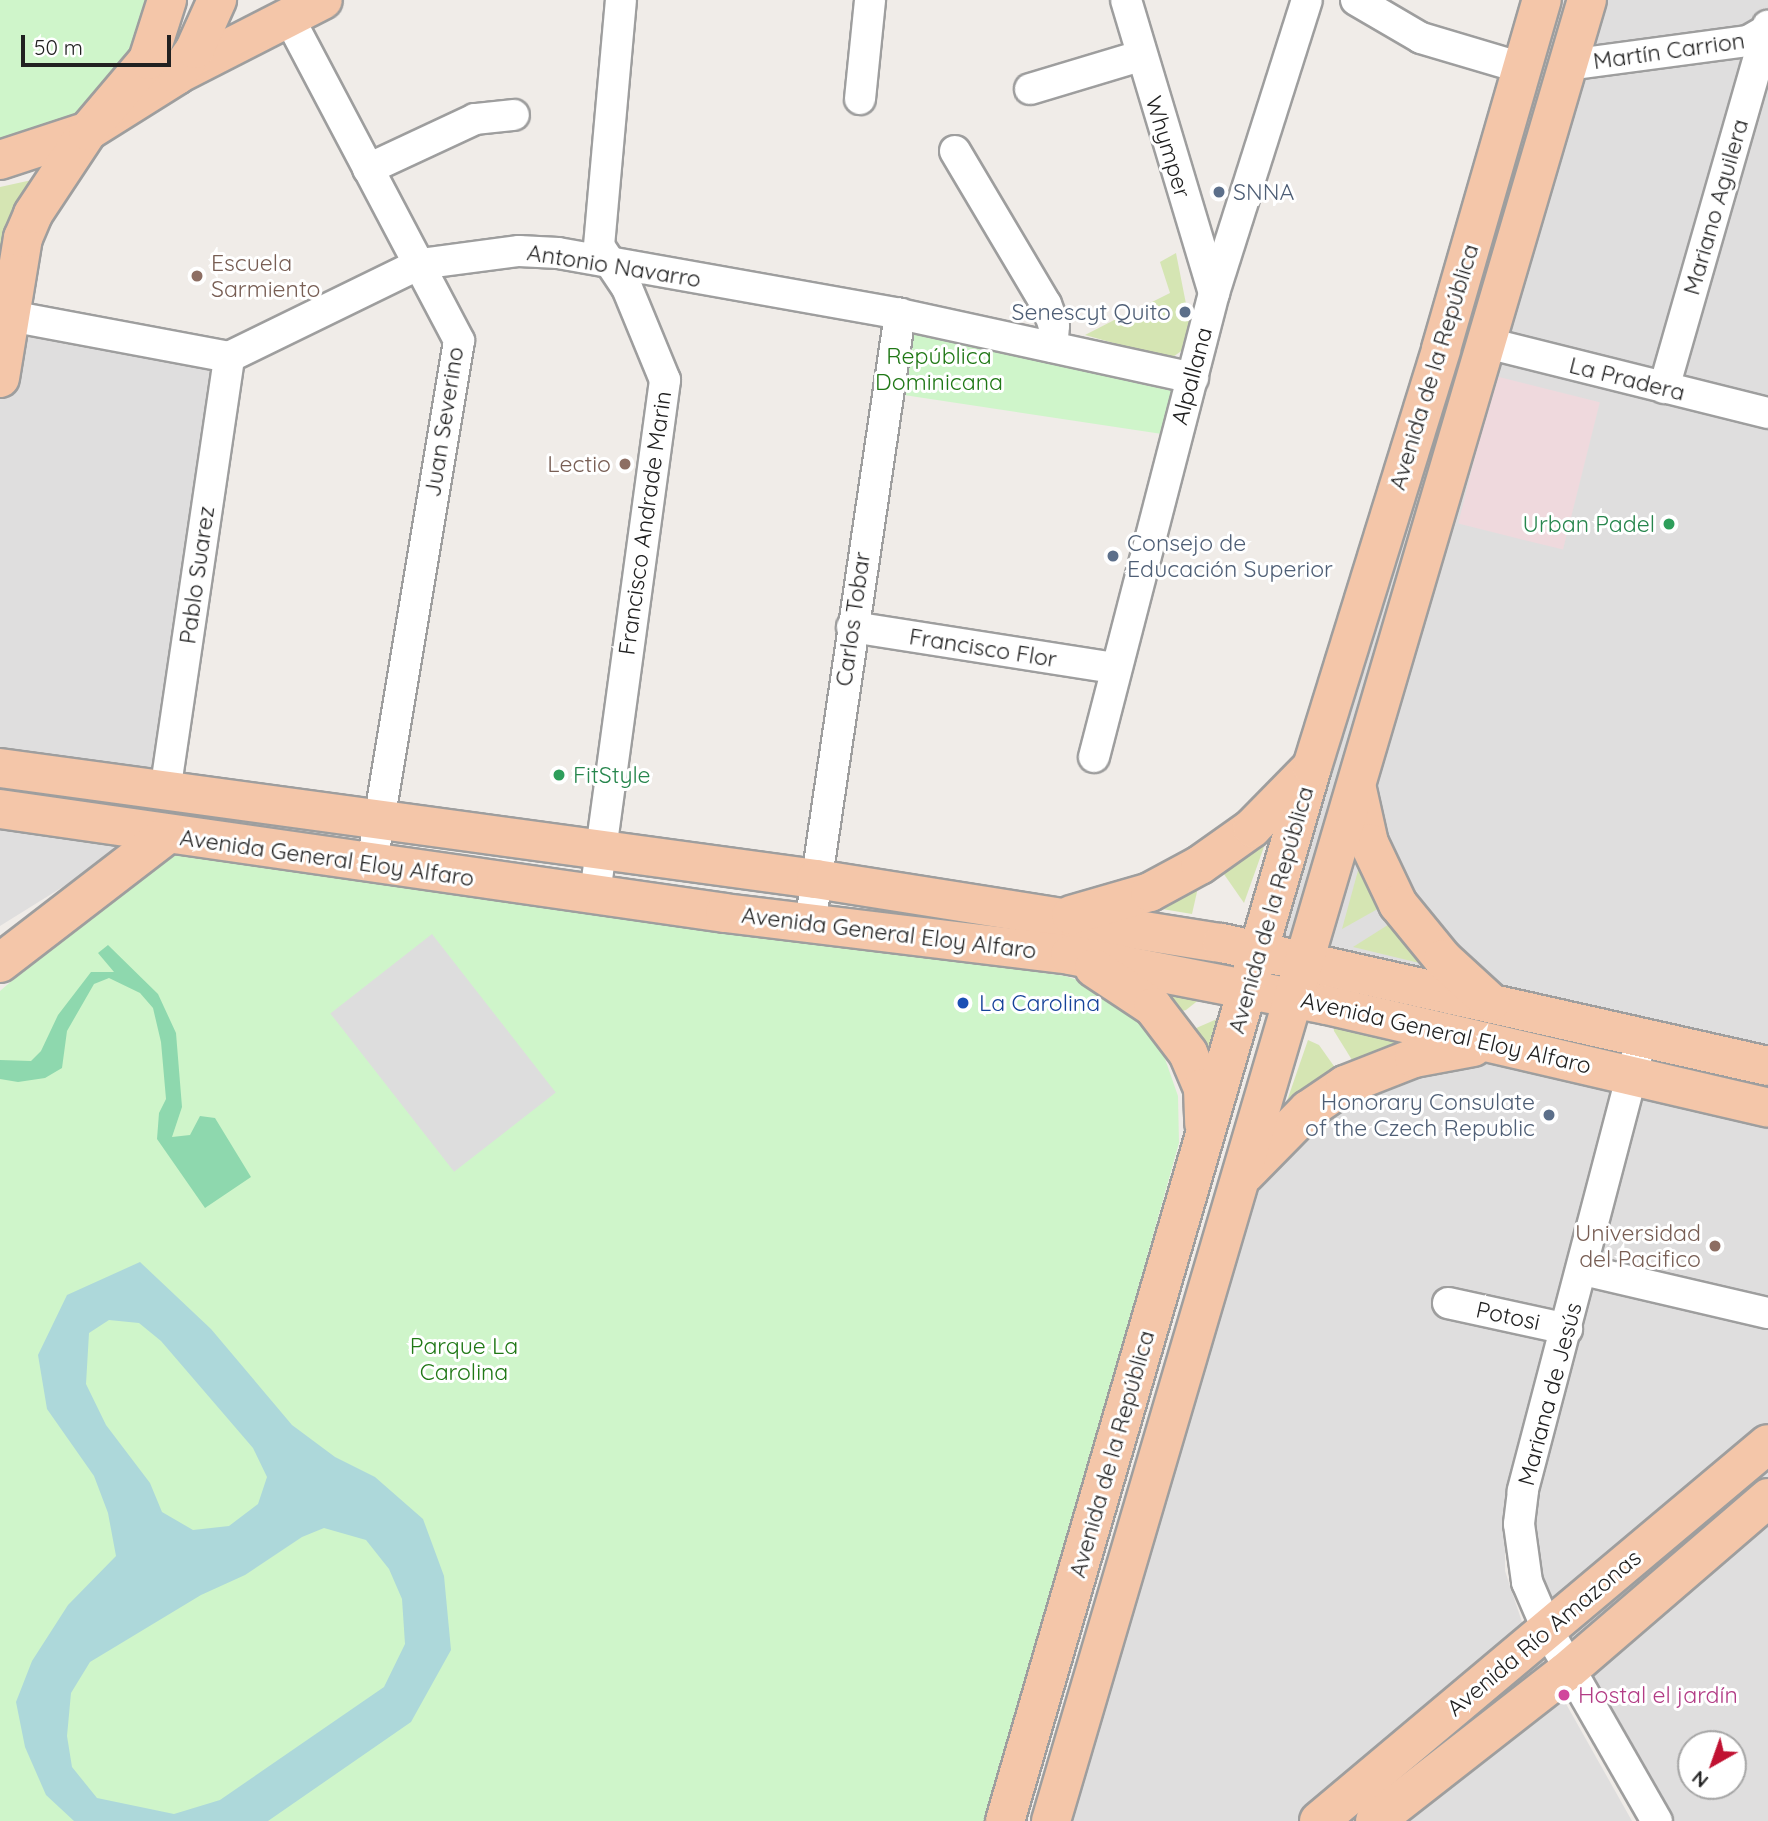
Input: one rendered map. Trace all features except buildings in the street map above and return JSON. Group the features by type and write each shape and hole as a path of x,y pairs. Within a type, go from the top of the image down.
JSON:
{"main road":[{"path":"0,378 23,238 33,214 88,131 148,60 167,0"},
{"path":"177,75 195,49 217,0"},
{"path":"0,160 88,131 177,75 323,0"},
{"name":"Avenida de la República","path":"1051,1821 1292,998 1278,956 1312,767 1542,0"},
{"name":"Avenida de la República","path":"1005,1821 1248,988 1278,956 1356,785 1587,0"},
{"path":"1278,956 1322,782 1326,720"},
{"path":"1055,919 1131,898 1177,879 1252,828 1312,767"},
{"name":"Avenida General Eloy Alfaro","path":"0,768 816,880 1278,956 1642,1034 1768,1066"},
{"path":"1356,785 1369,843 1398,904 1443,959 1492,1003"},
{"name":"Avenida General Eloy Alfaro","path":"0,809 165,836 810,925 1070,955 1248,988 1768,1108"},
{"path":"0,963 165,836"},
{"path":"1070,955 1153,1007 1188,1053 1203,1088 1202,1147"},
{"path":"1238,1183 1308,1110 1345,1085 1402,1062 1486,1044"},
{"name":"Avenida Río Amazonas","path":"1319,1821 1768,1444"},
{"name":"Avenida Río Amazonas","path":"1375,1821 1569,1669 1768,1498"}],"street":[{"name":"Francisco Andrade Marin","path":"595,894 665,380 627,288 599,246 621,0"},
{"path":"860,99 870,0"},
{"name":"Whymper","path":"1126,0 1140,56 1214,293"},
{"name":"Alpallana","path":"1094,757 1113,668 1214,293 1307,0"},
{"path":"1356,0 1421,38 1522,68"},
{"name":"Juan Severino","path":"289,18 459,341 372,863"},
{"name":"Martín Carrion","path":"1568,65 1748,41 1767,28"},
{"name":"Mariano Aguilera","path":"1664,388 1767,28"},
{"path":"1030,89 1140,56"},
{"path":"368,169 475,119 514,115"},
{"path":"955,151 1046,304 1054,326 1052,347"},
{"name":"Antonio Navarro","path":"229,357 420,264 519,251 558,253 611,265 900,313 1192,378"},
{"name":"Carlos Tobar","path":"810,925 900,313"},
{"path":"10,316 229,357"},
{"name":"La Pradera","path":"1487,343 1768,413"},
{"name":"Pablo Suarez","path":"165,792 229,357"},
{"name":"Francisco Flor","path":"852,627 1113,668"},
{"name":"Mariana de Jesús","path":"1642,1034 1583,1270 1523,1491 1519,1524 1527,1582 1548,1630 1657,1821"},
{"path":"1583,1270 1768,1313"},
{"name":"Potosi","path":"1448,1303 1567,1329"}],"shaded area":[{"path":"1556,0 1768,0 1768,1821 1663,1821 1532,1572 1526,1513 1644,1059 1271,980"},
{"path":"10,316 229,357 165,792 0,770 0,386"},
{"path":"1495,376 1600,402 1563,550 1458,523"},
{"path":"0,826 130,845 0,926"},
{"path":"432,934 556,1092 454,1172 330,1013"},
{"path":"1483,1058 1615,1088 1505,1507 1505,1571 1525,1631 1632,1821 1069,1821 1249,1197 1269,1161 1354,1094"}],"green space":[{"path":"0,0 148,0 139,44 86,112 0,139"},
{"path":"41,178 18,199 0,267 0,187"},
{"path":"1176,253 1189,319 1187,347 1170,359 1085,335 1126,314 1131,320 1151,310 1148,304 1170,293 1160,262"},
{"name":"República Dominicana","path":"911,332 1172,391 1162,434 904,395"},
{"path":"1271,827 1244,903 1219,867"},
{"name":"Parque La Carolina","path":"160,853 576,906 1065,976 1093,985 1145,1025 1163,1053 1178,1096 1179,1143 988,1821 0,1821 0,991"},
{"path":"1362,856 1383,906 1342,929"},
{"path":"1199,883 1192,914 1156,908"},
{"path":"1391,923 1436,967 1353,947"},
{"path":"108,945 158,994 176,1033 182,1107 172,1137 190,1135 200,1116 215,1118 251,1177 205,1208 157,1139 159,1113 166,1099 161,1042 153,1008 140,993 109,978 94,984 67,1031 62,1068 45,1078 18,1082 0,1079 0,1060 31,1061 41,1051 58,1015 91,972 114,972 98,953"},
{"path":"1135,982 1205,995 1186,1010 1171,1014"},
{"path":"1217,1019 1203,1085 1194,1029"},
{"path":"1333,1022 1431,1046 1361,1064 1352,1060 1334,1031"},
{"path":"1308,1040 1319,1045 1336,1069 1279,1124"}],"water":[{"path":"140,1262 211,1329 292,1425 335,1457 375,1477 423,1519 444,1576 451,1650 411,1722 268,1821 74,1821 46,1795 25,1747 16,1702 32,1661 68,1605 116,1556 108,1513 94,1476 47,1409 38,1355 67,1295","holes":["109,1320 139,1323 161,1341 253,1448 267,1477 258,1504 229,1526 193,1530 162,1512 150,1483 106,1425 86,1384 89,1333","324,1528 366,1540 389,1569 402,1599 405,1644 384,1687 220,1800 174,1814 97,1798 72,1767 67,1736 71,1693 90,1662 201,1595 245,1575 302,1537"]}],"place":[{"name":"SNNA","path":"1219,192"},
{"name":"Escuela Sarmiento","path":"197,276"},
{"name":"Senescyt Quito","path":"1185,312"},
{"name":"Lectio","path":"625,464"},
{"name":"Urban Padel","path":"1669,524"},
{"name":"Consejo de Educación Superior","path":"1113,556"},
{"name":"FitStyle","path":"559,775"},
{"name":"La Carolina","path":"963,1003"},
{"name":"Honorary Consulate of the Czech Republic","path":"1549,1115"},
{"name":"Universidad del Pacifico","path":"1715,1246"},
{"name":"Hostal el jardín","path":"1564,1695"}]}
